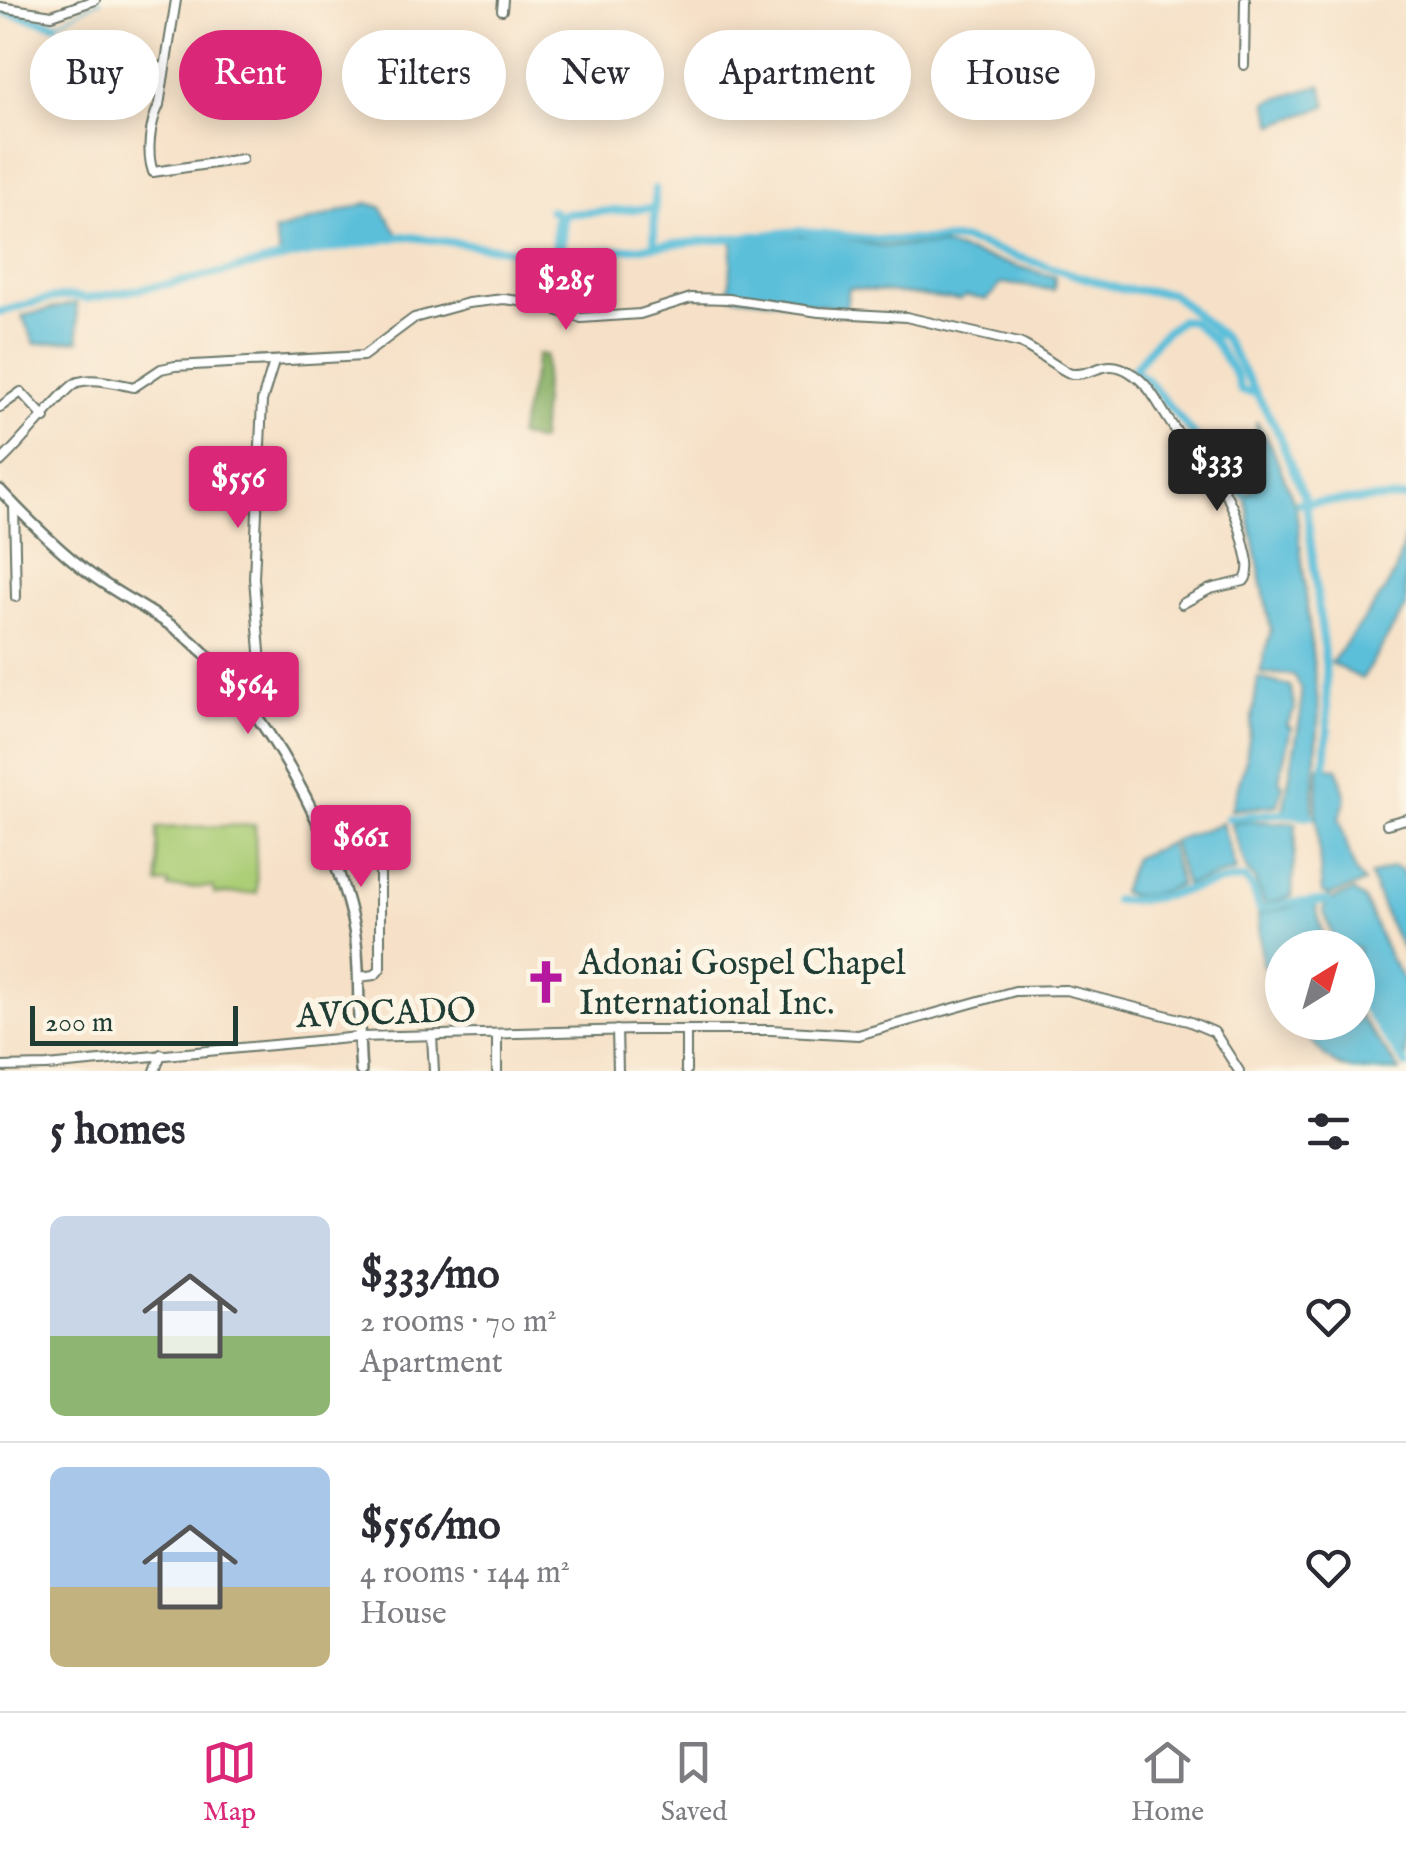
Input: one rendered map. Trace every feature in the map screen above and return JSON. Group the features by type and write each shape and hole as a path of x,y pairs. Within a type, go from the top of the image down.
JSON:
{"street":[{"path":"0,7 52,15 95,0"},
{"path":"176,0 159,105 153,118 149,161 153,172 242,158"},
{"path":"502,10 503,0"},
{"path":"1244,65 1246,0"},
{"path":"159,67 165,68"},
{"path":"0,462 44,418 64,389 76,382 100,381 134,387 161,369 174,366 363,356 414,318 468,303 519,301 581,318 640,314 690,298 729,299 819,312 940,322 1035,349 1066,373 1120,366 1145,382 1176,432 1220,481 1238,517 1249,568 1247,578 1240,584 1210,589 1182,604"},
{"path":"257,714 264,701 254,578 262,401 274,362"},
{"path":"0,407 20,392 44,418"},
{"path":"0,490 41,534 91,575 160,616 189,639 257,714 333,859 347,899 358,978 361,1071"},
{"path":"14,506 16,597"},
{"path":"358,978 378,974 380,970 380,817"},
{"path":"1387,824 1406,819"},
{"name":"AVOCADO","path":"0,1066 47,1066 359,1036 617,1030 858,1034 1015,991 1066,990 1188,1021 1214,1032 1239,1071"},
{"path":"617,1030 618,1071"},
{"path":"686,1030 686,1071"},
{"path":"497,1035 497,1071"},
{"path":"432,1036 434,1071"},
{"path":"155,1071 162,1054"}],"green space":[{"path":"538,354 546,355 540,442 518,436"},
{"path":"255,825 257,893 214,894 213,887 169,888 169,883 158,884 157,828"}],"water":[{"path":"1321,85 1327,106 1274,125 1267,102"},
{"path":"367,203 381,207 399,235 280,256 274,232"},
{"path":"822,235 882,246 942,245 1055,277 1054,290 1002,283 987,300 966,296 960,300 849,288 846,308 729,296 733,238"},
{"path":"76,303 79,340 35,344 22,316"},
{"path":"1256,421 1271,445 1296,507 1319,713 1312,815 1283,811 1301,713 1301,689 1294,675 1260,673 1271,630 1245,496 1261,482"},
{"path":"1406,534 1406,607 1362,679 1331,663 1384,592 1395,572"},
{"path":"1258,678 1290,686 1295,709 1287,725 1291,728 1279,781 1283,784 1278,805 1231,810 1246,759"},
{"path":"1319,766 1338,768 1346,799 1339,818 1355,872 1364,883 1329,896 1322,893 1316,810"},
{"path":"1222,823 1236,871 1185,885 1172,841"},
{"path":"1231,823 1296,823 1292,896 1265,905 1247,871"},
{"path":"1169,843 1180,885 1143,895 1121,892 1134,858"},
{"path":"1392,867 1406,875 1406,954 1370,876"},
{"path":"1353,891 1364,899 1389,957 1406,983 1406,1060 1375,1018 1375,930 1330,930 1323,909 1331,900"},
{"path":"1315,902 1322,930 1265,930 1265,968 1258,914"},
{"path":"1375,1037 1400,1071 1348,1068 1337,1065 1311,1040"}],"waterway":[{"path":"55,24 101,0"},
{"path":"0,11 55,24"},
{"path":"654,244 655,189"},
{"path":"561,255 564,214 655,208"},
{"path":"550,210 556,213 555,249 551,255"},
{"path":"0,312 56,298 85,299 190,280 403,236 558,256 800,231 882,240 964,240 1120,289 1171,293 1224,338 1275,426 1306,502 1325,662 1328,728 1324,776"},
{"path":"1218,332 1212,339 1191,321 1181,320 1158,338 1133,370 1147,380 1244,494"},
{"path":"1212,339 1241,391 1256,393"},
{"path":"1299,503 1406,498"},
{"path":"1228,818 1280,813 1311,816"},
{"path":"1115,900 1148,899 1245,879 1260,910 1287,903 1328,901"},
{"path":"1375,1022 1406,1065"}],"place":[{"name":"Adonai Gospel Chapel International Inc.","path":"546,982"}]}
